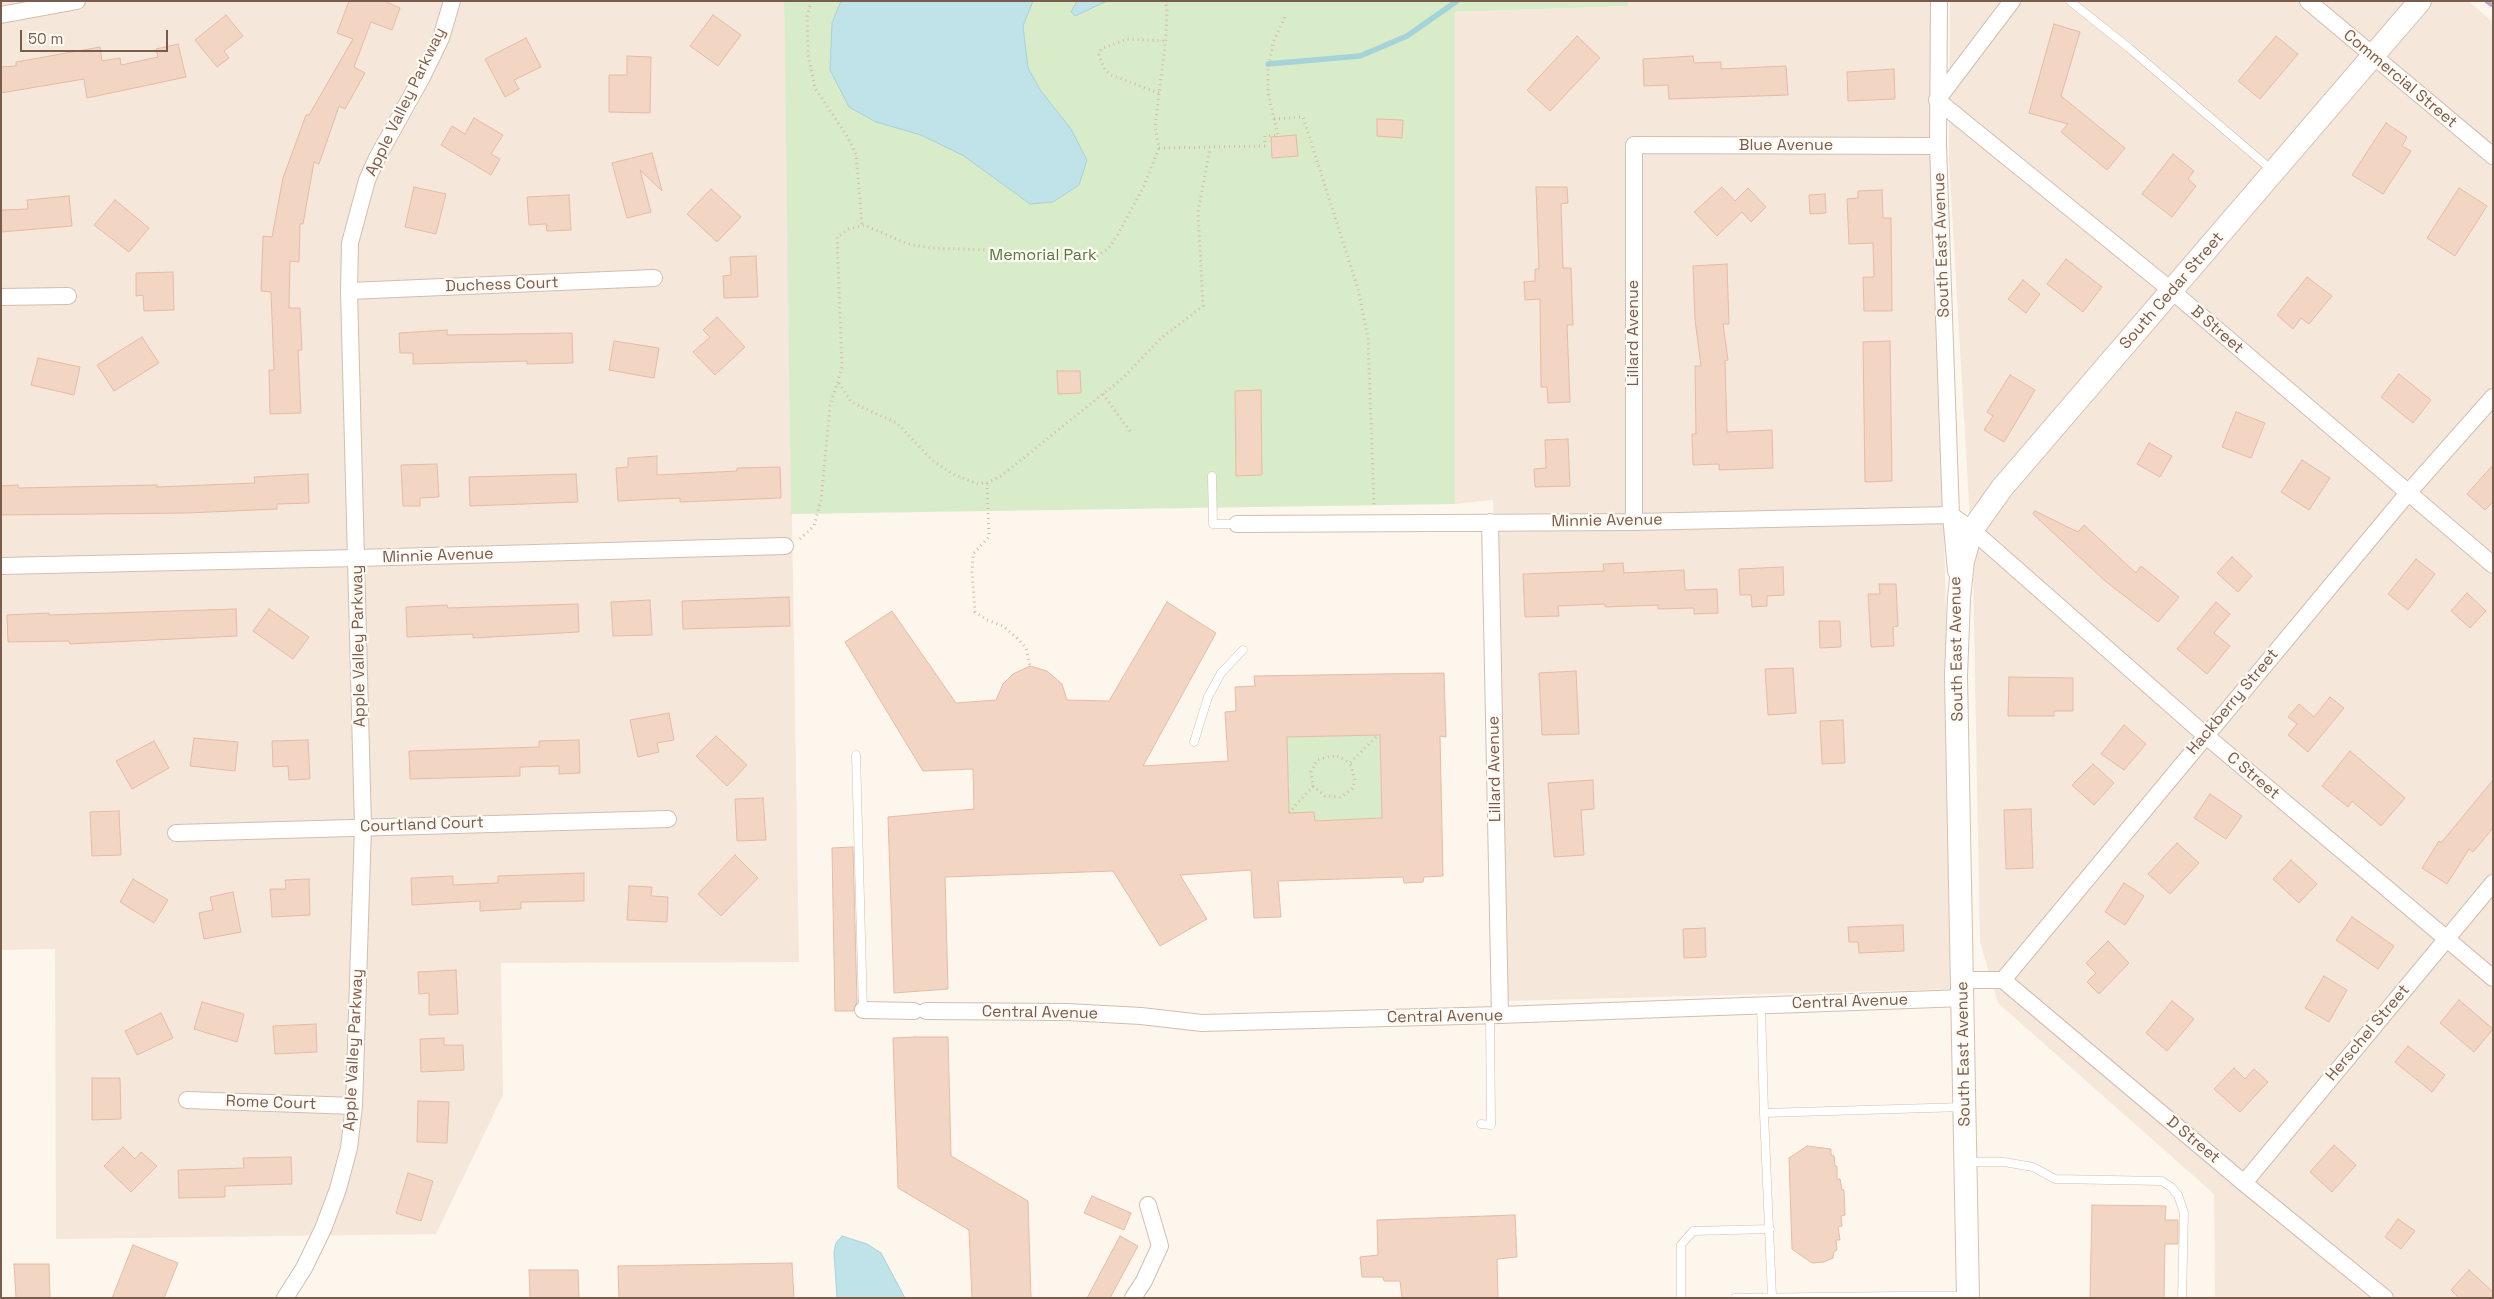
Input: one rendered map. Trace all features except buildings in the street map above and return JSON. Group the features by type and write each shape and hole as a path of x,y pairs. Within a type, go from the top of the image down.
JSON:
{"main road":[{"name":"South Cedar Street","path":"1958,598 1964,561 1972,530 2002,488 2420,1"},
{"name":"South East Avenue","path":"1958,598 1956,676 1964,989 1968,1297"}],"street":[{"path":"1,15 77,1"},
{"name":"Apple Valley Parkway","path":"285,1298 304,1268 323,1230 335,1197 348,1148 354,1106 363,827 349,291 350,243 365,186 376,158 426,70 440,38 452,1"},
{"name":"South East Avenue","path":"1939,1 1938,146 1951,514 1958,598"},
{"path":"1937,100 2012,1"},
{"name":"Commercial Street","path":"2308,1 2493,156"},
{"name":"B Street","path":"1937,100 2172,291 2493,565"},
{"name":"Blue Avenue","path":"1634,145 1938,146"},
{"name":"Lillard Avenue","path":"1634,145 1634,522"},
{"name":"Duchess Court","path":"349,291 654,278"},
{"path":"1,297 68,296"},
{"name":"Hackberry Street","path":"2003,980 2408,493 2493,397"},
{"path":"1951,514 1972,530"},
{"name":"Minnie Avenue","path":"1237,524 1634,522 1951,514"},
{"name":"Lillard Avenue","path":"1490,522 1495,1015"},
{"name":"C Street","path":"1972,530 2205,735 2493,978"},
{"name":"Minnie Avenue","path":"1,566 785,546"},
{"name":"Courtland Court","path":"176,833 668,819"},
{"name":"Herschel Street","path":"2244,1183 2493,883"},
{"path":"1964,989 2003,980"},
{"name":"D Street","path":"2003,980 2244,1183 2385,1298"},
{"name":"Central Avenue","path":"863,1010 1076,1012 1141,1016 1202,1023 1761,1006 1964,989"},
{"name":"Rome Court","path":"187,1100 354,1106"},
{"path":"1133,1298 1144,1281 1160,1246 1148,1205"}],"lane":[{"path":"2070,1 2129,48 2274,172"},
{"path":"1212,476 1213,524 1237,524"},
{"path":"1194,742 1208,697 1216,681 1243,650"},
{"path":"856,755 863,1010"},
{"path":"1761,1006 1772,1297"},
{"path":"1482,1124 1491,1125 1495,1015"},
{"path":"1764,1113 1965,1107"},
{"path":"1966,1162 2004,1162 2033,1168 2055,1180 2162,1181 2178,1195 2184,1213 2182,1298"},
{"path":"1682,1298 1681,1245 1693,1232 1770,1229"},
{"path":"1735,1298 1968,1297"}],"path":[{"path":"811,1 807,18 808,54 815,88 847,136 856,154 862,225"},
{"path":"785,546 804,537 814,526 821,500 830,406 842,367 837,237 849,229 862,225 908,244 931,248 992,250 1081,260 1108,249 1143,188 1159,148 1155,127 1165,41 1167,8 1165,1"},
{"path":"1159,148 1266,146 1265,136 1278,135 1268,93 1268,69 1273,43 1286,14"},
{"path":"1159,93 1111,75 1104,70 1099,55 1102,49 1127,39 1165,41"},
{"path":"1274,119 1303,118 1358,289 1368,338 1375,523"},
{"path":"838,382 852,402 896,423 933,461 955,475 978,484 987,483 1001,476 1124,377 1160,339 1204,306 1198,212 1210,148"},
{"path":"1103,394 1132,434"},
{"path":"987,483 989,537 973,554 972,572 975,612 987,620 1003,626 1017,638 1026,648 1030,666"},
{"path":"1350,763 1378,735"},
{"path":"1290,813 1312,786 1311,772 1317,760 1330,755 1336,755 1350,763 1355,780 1353,788 1341,797 1325,796 1312,786"}],"shaded area":[{"path":"1,1 784,1 799,962 501,963 503,1095 436,1234 56,1239 55,949 1,950"},
{"path":"1628,1 1930,1 1956,989 1508,1001 1493,500 1455,504 1455,12 1627,6"},
{"path":"1950,1 2468,1 2493,22 2493,1298 2215,1298 2214,1194 1998,1003 1980,942 1973,573 1949,160"}],"green space":[{"name":"Memorial Park","path":"784,1 1628,1 1628,6 1455,12 1455,504 791,514"},
{"path":"1380,735 1382,818 1315,821 1289,813 1287,737"}],"water":[{"path":"841,1 1033,1 1023,26 1028,68 1041,91 1071,129 1087,160 1079,185 1053,202 1030,204 964,156 921,135 876,122 849,107 830,70 832,23"},
{"path":"1077,1 1107,1 1075,16 1071,12"},
{"path":"842,1236 867,1244 881,1253 905,1298 837,1298 834,1252 836,1243"}],"waterway":[{"path":"1268,64 1360,56 1407,36 1457,1"}],"railway":[{"path":"2486,1 2493,6"}]}
